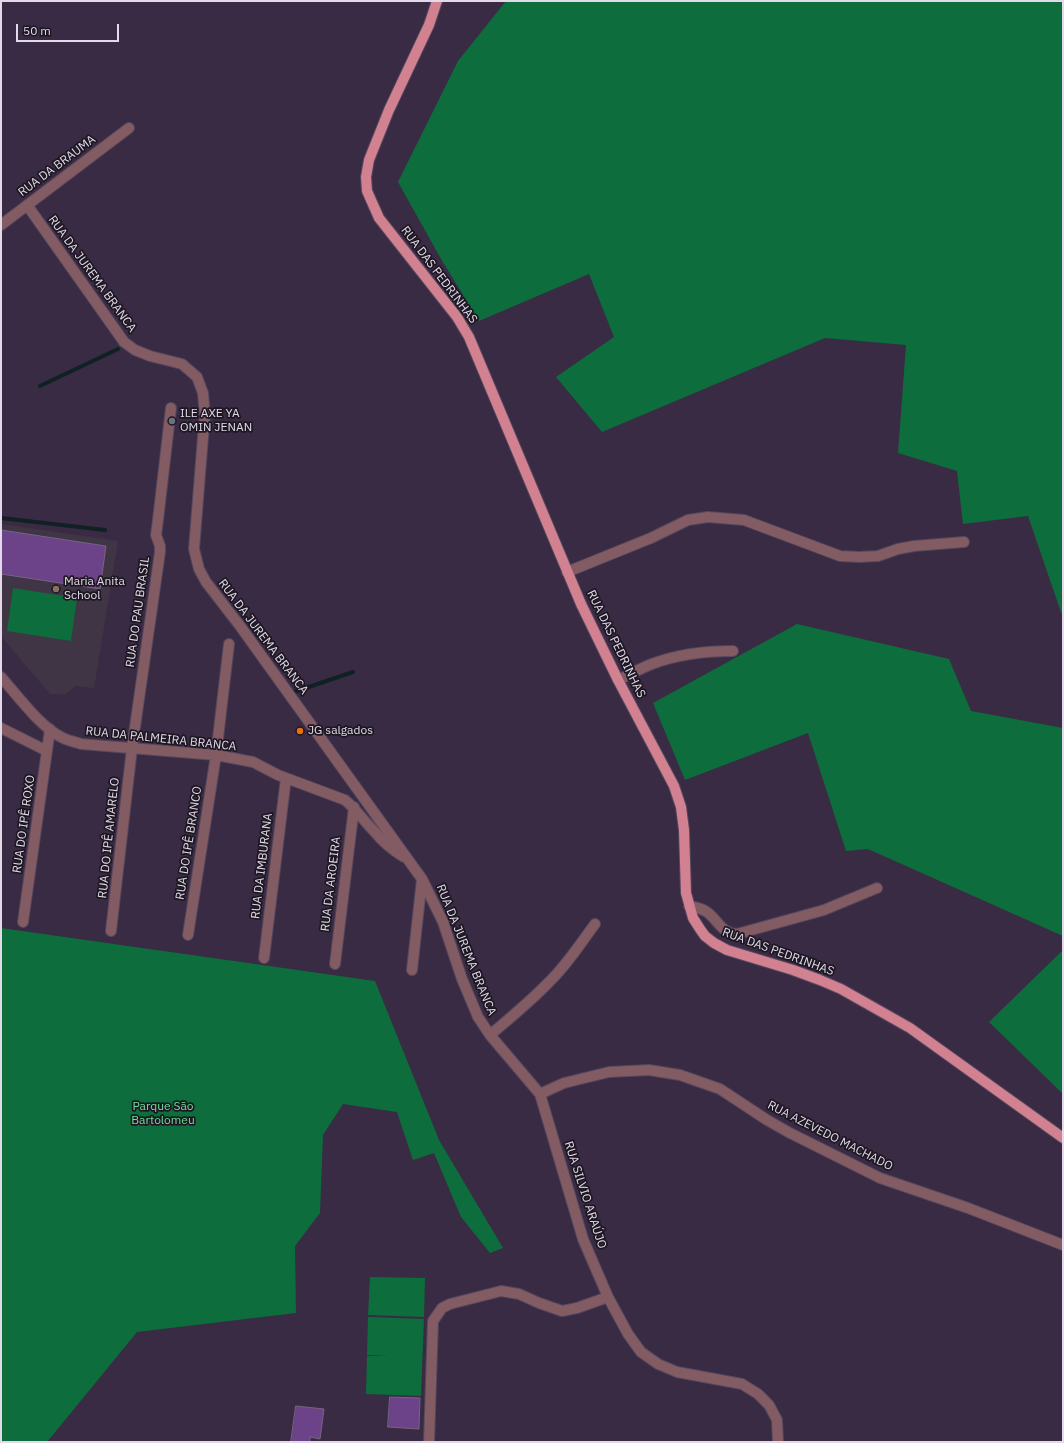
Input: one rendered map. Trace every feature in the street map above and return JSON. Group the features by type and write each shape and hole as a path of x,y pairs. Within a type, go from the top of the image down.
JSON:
{"main road":[{"name":"RUA DAS PEDRINHAS","path":"437,1 429,25 389,110 369,160 366,177 367,191 379,218 457,317 469,337 581,604 618,680 674,786 681,807 684,830 686,893 693,918 705,936 727,950 794,970 820,980 841,989 883,1012 916,1032 1063,1138"}],"street":[{"name":"RUA DA BRAUMA","path":"1,225 129,128"},
{"name":"RUA DA JUREMA BRANCA","path":"27,205 124,342 135,350 150,356 182,364 197,377 203,393 205,416 194,549 199,569 206,582 249,638 422,879 443,922 478,1017 490,1035 540,1094"},
{"name":"RUA DO PAU BRASIL","path":"132,748 160,552 160,546 156,535 171,408"},
{"path":"567,572 651,538 688,520 708,517 744,520 840,556 878,556 898,549 914,546 964,542"},
{"name":"RUA DO IPÊ BRANCO","path":"188,935 216,755 229,644"},
{"path":"618,680 651,664 674,657 694,653 733,651"},
{"name":"RUA DA PALMEIRA BRANCA","path":"1,677 26,707 50,729 64,738 81,744 216,755 253,762 286,778 345,800 354,807 373,831 390,848 409,860"},
{"path":"1,728 47,751"},
{"name":"RUA DO IPÊ ROXO","path":"23,922 50,729"},
{"name":"RUA DO IPÊ AMARELO","path":"111,931 132,748"},
{"name":"RUA DA IMBURANA","path":"264,958 286,778"},
{"name":"RUA DA AROEIRA","path":"335,964 354,807"},
{"path":"412,970 422,879"},
{"path":"689,906 702,909 714,918 722,929 732,934 737,934 824,910 877,888"},
{"path":"490,1035 550,982 595,924"},
{"name":"RUA AZEVEDO MACHADO","path":"540,1094 564,1083 609,1072 649,1070 680,1075 720,1089 767,1120 790,1133 880,1178 968,1208 1063,1245"},
{"name":"RUA SILVIO ARAÚJO","path":"540,1094 583,1239 608,1297 628,1334 641,1352 658,1364 676,1372 742,1384 758,1394 769,1405 777,1420 778,1442"},
{"path":"429,1442 434,1321 442,1308 450,1304 501,1291 519,1294 539,1303 562,1310 577,1308 608,1297"}],"shaded area":[{"name":"Maria Anita School","path":"1,524 118,541 94,688 75,686 66,694 50,694 1,636"}],"green space":[{"path":"506,1 1063,1 1063,618 1028,516 963,524 957,471 898,453 906,345 825,338 602,432 556,377 614,337 589,274 479,321 441,259 398,182 458,61"},
{"path":"13,588 77,598 71,641 7,631"},
{"path":"797,624 949,659 971,711 1063,728 1063,936 868,849 846,851 808,733 685,780 653,703"},
{"name":"Parque São Bartolomeu","path":"1,928 375,981 439,1140 503,1248 490,1253 461,1217 434,1153 413,1160 397,1112 343,1104 323,1135 320,1213 295,1246 296,1313 137,1332 47,1442 1,1442"},
{"path":"1063,950 1063,1094 989,1022"},
{"path":"370,1277 425,1278 424,1317 368,1315"},
{"path":"368,1317 424,1319 421,1396 366,1394 367,1356 389,1356 367,1355"}],"building":[{"path":"1,530 106,546 100,589 1,574"},
{"path":"390,1397 420,1398 419,1429 388,1427"},
{"path":"296,1406 324,1409 320,1439 310,1437 310,1442 291,1442"}],"waterway":[{"path":"40,386 118,349"},
{"path":"1,518 105,530"},
{"path":"294,692 353,672"}],"place":[{"name":"ILE AXE YA OMIN JENAN","path":"172,421"},
{"name":"Maria Anita School","path":"56,589"},
{"name":"JG salgados","path":"300,731"}]}
